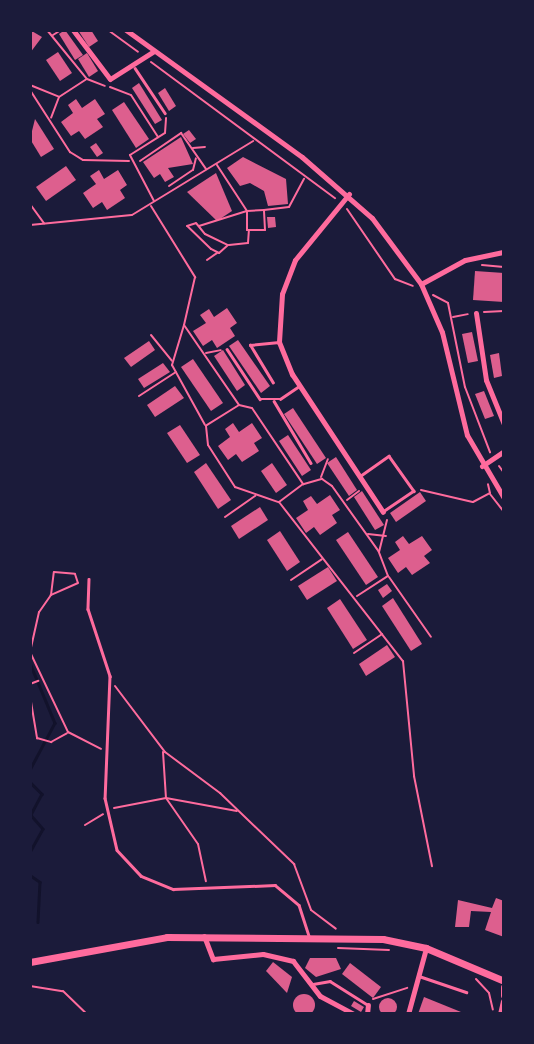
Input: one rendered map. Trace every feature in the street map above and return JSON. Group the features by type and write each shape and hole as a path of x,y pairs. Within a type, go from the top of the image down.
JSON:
{"street":[{"path":"73,30 110,79 135,68 154,51"},
{"path":"126,30 349,194 421,284 482,466 504,498"},
{"path":"349,194 295,260 282,294 279,342 299,386 383,512"},
{"path":"421,284 465,260 504,252"},
{"path":"476,313 486,380 504,424"},
{"path":"482,466 504,451"},
{"path":"204,936 213,959 222,953 280,955 310,986 354,1014"},
{"path":"30,962 141,940 204,936 396,940 426,948 504,981"},
{"path":"408,1014 426,948"},
{"path":"501,1014 504,987"},
{"path":"367,1014 368,1004"}],"lane":[{"path":"135,68 165,113"},
{"path":"273,383 250,345 279,342"},
{"path":"227,349 260,399 275,401 299,386"},
{"path":"275,401 311,463"},
{"path":"359,476 390,456 413,490 383,512"},
{"path":"89,579 88,610 110,687 106,812 117,850 141,876 173,889 275,885 299,905 310,938"},
{"path":"419,976 466,992"},
{"path":"310,986 330,981 368,1004"}],"path":[{"path":"47,30 86,79 131,95 158,138"},
{"path":"52,36 61,30"},
{"path":"30,225 122,217 151,206 254,140 108,30"},
{"path":"50,120 60,97 86,79"},
{"path":"30,85 60,97"},
{"path":"30,90 70,152 83,160 129,161 168,127 165,113"},
{"path":"140,161 181,133 207,170"},
{"path":"192,149 205,147"},
{"path":"169,186 192,170 197,156"},
{"path":"129,161 155,203"},
{"path":"207,260 228,245 248,243 247,211 216,164"},
{"path":"218,253 187,225 199,226 247,211 289,207 305,178"},
{"path":"30,204 44,224"},
{"path":"151,206 195,277 173,362"},
{"path":"249,230 265,230 264,210"},
{"path":"199,226 203,232 228,245"},
{"path":"198,236 203,232"},
{"path":"480,265 504,267"},
{"path":"432,295 448,303 472,413 504,473 485,486 504,512"},
{"path":"184,325 239,405 252,408 303,484"},
{"path":"152,335 173,362 206,426 208,445 230,479 256,496 279,502 356,597 403,661 432,866"},
{"path":"205,353 227,349"},
{"path":"139,396 177,372"},
{"path":"206,426 239,405"},
{"path":"320,478 328,458"},
{"path":"311,463 312,478"},
{"path":"279,502 312,478 320,478 346,500 379,552 388,576 431,637"},
{"path":"346,500 366,486"},
{"path":"413,490 470,502 490,493"},
{"path":"225,517 256,496"},
{"path":"379,552 386,536 383,512"},
{"path":"367,534 386,536"},
{"path":"291,580 323,558"},
{"path":"51,595 78,583 75,574 54,572 51,595 34,624 30,651 39,681 68,732 105,750"},
{"path":"356,597 388,576"},
{"path":"30,621 34,624"},
{"path":"354,653 382,634"},
{"path":"30,684 39,681"},
{"path":"110,687 123,690 164,751 238,811 294,864 316,917 343,931"},
{"path":"30,696 36,735 51,742 68,732"},
{"path":"164,751 166,798 198,844 207,889"},
{"path":"85,825 106,812 166,798 238,811"},
{"path":"30,986 63,991 87,1014"},
{"path":"368,1004 392,989 415,989"}],"building":[{"path":"30,30 42,37 30,53"},
{"path":"65,30 83,55 75,60 59,34"},
{"path":"78,30 91,30 98,41 89,47"},
{"path":"58,52 72,73 60,81 46,60"},
{"path":"87,53 98,71 89,77 78,59"},
{"path":"139,83 162,120 155,124 132,88"},
{"path":"165,88 176,106 169,111 158,93"},
{"path":"76,99 82,108 95,99 105,114 97,119 103,127 85,139 79,131 71,136 61,122 73,113 68,105"},
{"path":"124,102 149,139 136,148 112,110"},
{"path":"35,119 54,149 41,157 30,139"},
{"path":"189,130 196,139 190,143 183,134"},
{"path":"181,137 193,164 168,168 174,177 165,182 160,174 154,178 143,162"},
{"path":"96,143 103,153 97,157 90,147"},
{"path":"243,157 286,179 288,204 268,206 264,191 250,183 240,186 227,168"},
{"path":"66,166 76,180 46,201 36,187"},
{"path":"99,170 104,179 118,170 127,185 120,190 125,198 107,210 102,202 93,208 83,193 96,184 90,176"},
{"path":"216,173 232,211 217,221 187,192"},
{"path":"267,217 275,217 276,227 268,228"},
{"path":"475,271 504,273 504,302 473,300"},
{"path":"227,308 237,323 230,328 235,336 217,348 212,340 203,346 193,331 206,323 200,315 209,309 214,317"},
{"path":"472,332 478,361 468,363 462,334"},
{"path":"238,340 270,386 261,393 229,346"},
{"path":"149,341 155,350 131,367 124,358"},
{"path":"223,350 245,385 237,391 214,356"},
{"path":"499,353 502,376 494,378 490,355"},
{"path":"193,359 223,403 211,411 181,367"},
{"path":"163,363 170,372 144,388 138,379"},
{"path":"175,386 184,398 155,417 147,405"},
{"path":"484,391 494,416 485,419 475,394"},
{"path":"293,408 326,458 317,464 284,414"},
{"path":"233,423 239,432 252,423 262,438 254,443 259,451 242,462 236,454 228,460 218,446 230,437 225,429"},
{"path":"180,425 200,455 187,463 167,433"},
{"path":"288,435 311,470 302,476 279,441"},
{"path":"336,457 357,490 349,496 327,463"},
{"path":"206,463 231,500 218,509 194,472"},
{"path":"272,463 287,485 276,493 261,471"},
{"path":"362,491 384,525 375,530 354,497"},
{"path":"420,492 426,501 396,522 390,513"},
{"path":"330,495 340,510 332,515 337,523 320,535 314,527 306,533 296,518 308,510 303,501 311,496 317,504"},
{"path":"260,507 268,520 239,539 231,526"},
{"path":"280,531 300,562 287,571 267,540"},
{"path":"348,532 378,577 366,585 336,540"},
{"path":"403,536 409,544 422,536 432,550 424,556 430,563 412,575 406,567 398,573 388,558 400,550 395,542"},
{"path":"328,567 337,581 307,600 298,586"},
{"path":"387,584 392,591 383,598 378,590"},
{"path":"393,598 422,644 411,651 382,606"},
{"path":"340,599 367,640 353,649 327,608"},
{"path":"387,645 395,657 366,676 359,664"},
{"path":"496,898 504,901 504,937 485,930 491,912 471,911 469,927 455,927 458,900 492,908"},
{"path":"310,958 336,958 341,969 316,977 305,968"},
{"path":"273,962 292,977 287,993 266,971"},
{"path":"350,963 381,987 373,998 342,974"},
{"path":"304,994 312,997 315,1005 312,1013 304,1016 296,1013 293,1005 296,997"},
{"path":"424,997 461,1012 461,1014 418,1014"},
{"path":"388,998 394,1001 397,1007 394,1013 388,1016 382,1013 379,1007 382,1001"},
{"path":"354,1001 364,1007 361,1012 351,1006"}],"waterway":[{"path":"30,663 55,723 30,770"},
{"path":"30,782 42,794 31,815 43,829 30,852"},
{"path":"30,875 40,882 38,922"}]}
